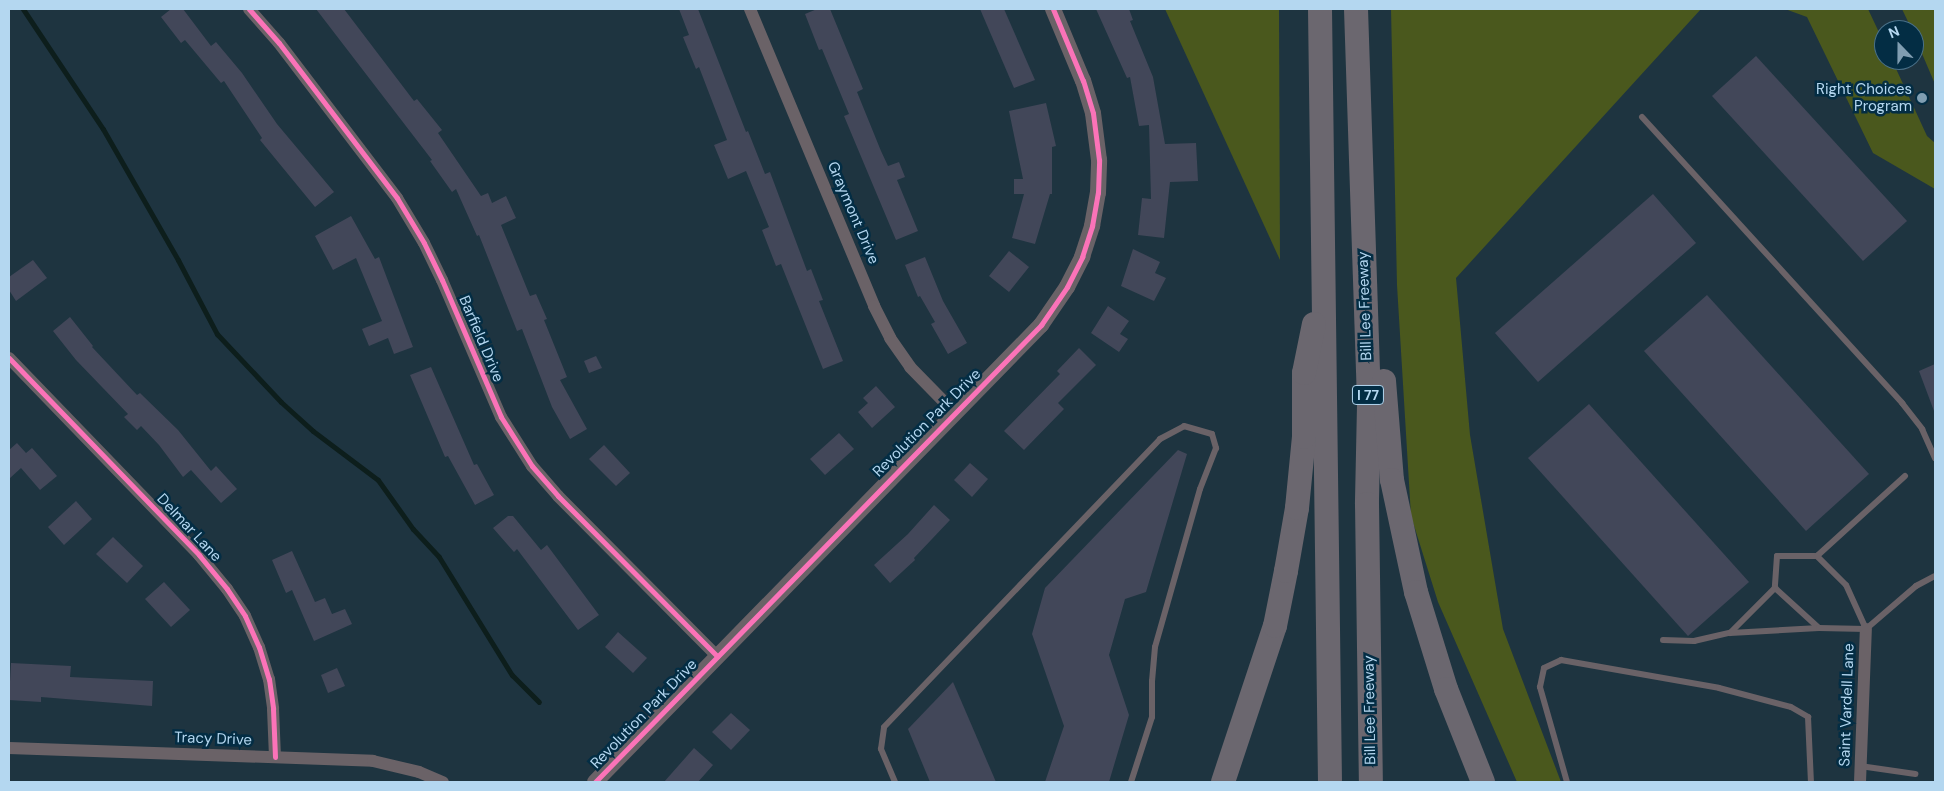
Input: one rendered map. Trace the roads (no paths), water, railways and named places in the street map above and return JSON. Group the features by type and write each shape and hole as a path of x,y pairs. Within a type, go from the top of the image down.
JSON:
{"highway":[{"path":"1320,9 1330,782"},
{"name":"Bill Lee Freeway","path":"1356,9 1369,405 1367,504 1371,782"},
{"path":"1361,186 1382,341 1385,408 1392,480 1407,556 1446,689 1483,782"},
{"path":"1222,782 1275,626 1297,508 1302,455 1304,373 1323,280"}],"street":[{"name":"Barfield Drive","path":"249,9 285,51 397,198 424,243 442,280 501,417 532,466 558,496 717,656"},
{"name":"Graymont Drive","path":"750,9 874,306 886,330 910,367 955,412"},
{"name":"Revolution Park Drive","path":"595,782 1040,325 1058,302 1082,257 1092,226 1098,193 1099,160 1092,113 1083,82 1053,9"},
{"name":"Delmar Lane","path":"9,358 199,555 232,596 245,616 259,647 269,679 274,709 275,757"},
{"name":"Saint Vardell Lane","path":"1860,782 1866,629"},
{"name":"Tracy Drive","path":"9,748 389,763 443,782"}],"lane":[{"path":"1642,117 1902,403 1922,429 1935,458"},
{"path":"895,782 881,749 884,727 1006,602 1160,439 1184,426 1212,434 1216,448 1200,489 1155,647 1152,681 1152,717 1131,782"},
{"path":"1730,633 1775,588 1777,556 1818,556 1905,476"},
{"path":"1818,556 1846,585 1866,629"},
{"path":"1663,640 1694,641 1730,633 1819,628 1866,629 1916,586 1935,576"},
{"path":"1775,588 1819,628"},
{"path":"1567,782 1540,687 1544,668 1561,660 1719,688 1791,707 1808,717 1811,782"},
{"path":"1860,766 1915,774"}],"waterway":[{"path":"23,9 103,129 178,260 217,334 281,402 313,431 378,480 413,529 439,557 512,675 539,702"}],"place":[{"name":"Right Choices Program","path":"1922,98"}]}
